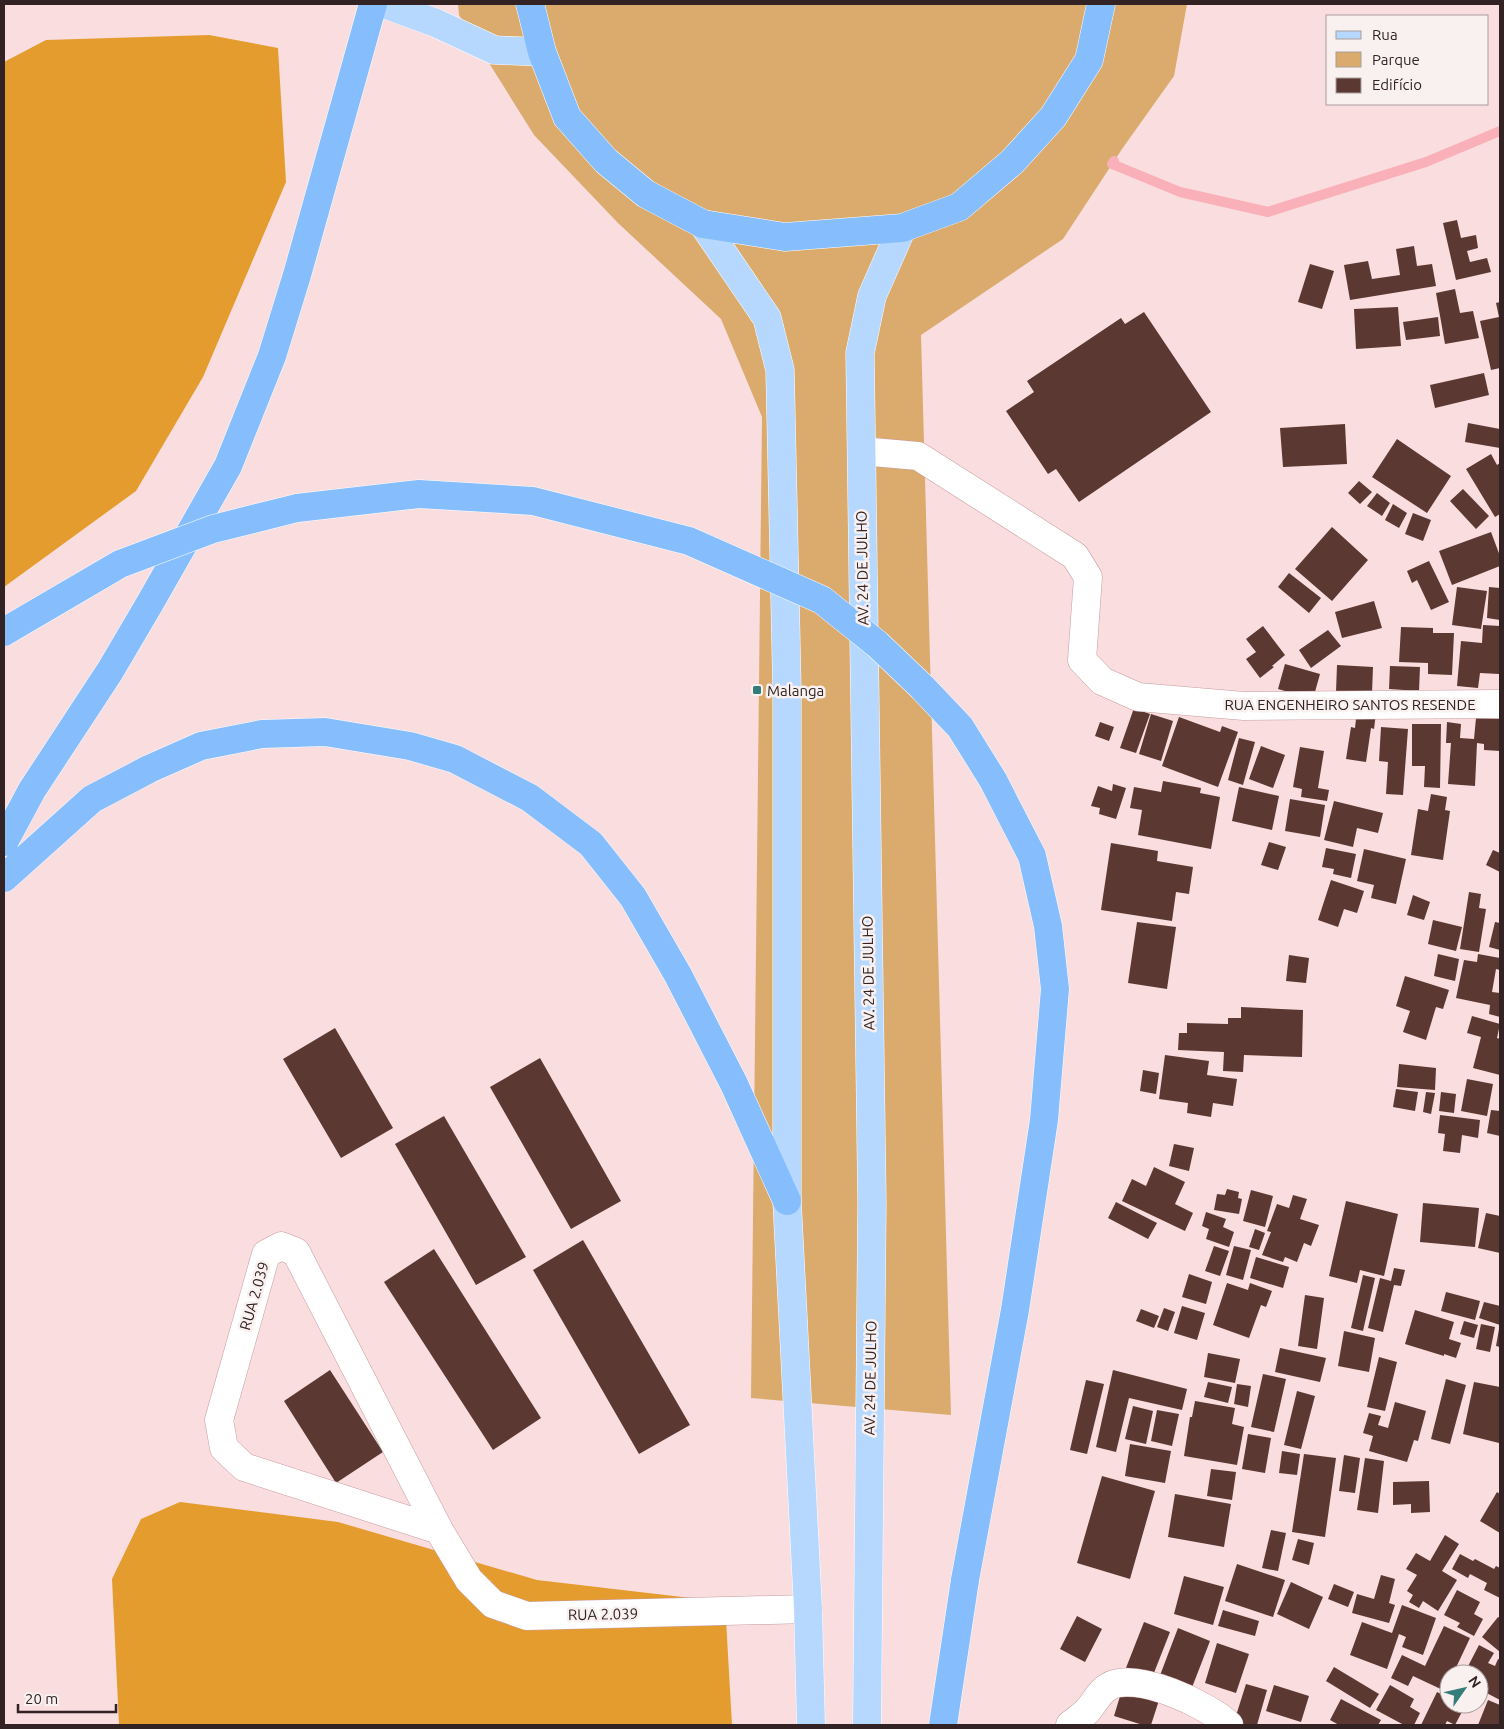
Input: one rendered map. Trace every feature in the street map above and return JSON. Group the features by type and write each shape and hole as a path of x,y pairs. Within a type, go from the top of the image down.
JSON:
{"highway":[{"path":"4,842 32,790 110,671 228,466 272,356 297,275 373,4"},
{"path":"530,4 542,52 567,118 606,161 646,194 702,224 785,237 902,228 960,207 1012,162 1053,116 1089,60 1101,4"},
{"path":"4,632 120,564 213,529 297,508 419,494 533,501 689,541 822,600 877,644 960,726 993,780 1032,856 1048,926 1055,989 1044,1120 1015,1310 965,1580 943,1725"},
{"path":"4,878 92,799 149,769 201,746 262,734 326,732 410,746 455,759 530,798 591,844 633,896 678,975 734,1084 786,1201"}],"main road":[{"path":"384,4 436,23 494,50 542,52"},
{"path":"702,224 768,318 780,370 787,690 786,1201 808,1608 811,1725"},
{"name":"AV. 24 DE JULHO","path":"867,1725 872,1203 860,353 872,296 902,228"}],"street":[{"name":"RUA ENGENHEIRO SANTOS RESENDE","path":"861,451 918,456 1075,556 1088,577 1082,660 1102,681 1138,697 1244,706 1500,704"},
{"name":"RUA 2.039","path":"439,1530 244,1467 224,1448 220,1420 266,1254 281,1246 296,1252 439,1530 469,1580 493,1604 527,1616 808,1608"},
{"path":"1070,1725 1087,1710 1108,1686 1119,1682 1130,1682 1161,1689 1203,1707 1229,1725"}],"green space":[{"path":"458,4 1187,4 1174,76 1122,149 1063,239 921,335 951,1415 751,1398 762,417 721,319 618,223 534,135 459,15"}],"shaded area":[{"path":"209,35 278,48 286,182 203,377 136,491 4,587 4,62 46,40"},
{"path":"180,1502 338,1522 537,1580 725,1602 732,1725 119,1725 112,1579 141,1519"}],"building":[{"path":"1457,220 1461,238 1476,235 1478,248 1467,251 1470,262 1487,258 1491,272 1456,280 1443,223"},
{"path":"1414,246 1417,266 1432,264 1436,286 1350,300 1344,265 1368,261 1372,279 1400,275 1396,249"},
{"path":"1310,264 1334,271 1322,309 1298,302"},
{"path":"1455,289 1460,313 1473,311 1479,338 1445,344 1436,293"},
{"path":"1500,302 1500,368 1491,370 1480,321 1499,317 1496,303"},
{"path":"1398,307 1401,346 1356,349 1354,309"},
{"path":"1144,312 1211,412 1079,502 1056,469 1048,474 1006,411 1034,392 1027,381 1121,318 1125,324"},
{"path":"1438,317 1440,336 1406,340 1403,322"},
{"path":"1484,373 1489,395 1435,408 1430,385"},
{"path":"1468,423 1500,429 1500,448 1465,442"},
{"path":"1345,424 1347,464 1283,467 1280,428"},
{"path":"1397,439 1451,476 1427,513 1372,477"},
{"path":"1491,454 1497,465 1500,463 1500,514 1495,517 1466,469"},
{"path":"1359,481 1372,492 1360,504 1348,493"},
{"path":"1463,489 1489,516 1476,529 1450,501"},
{"path":"1377,493 1390,503 1382,516 1367,506"},
{"path":"1393,504 1407,513 1399,528 1385,520"},
{"path":"1413,513 1431,520 1423,541 1405,534"},
{"path":"1332,527 1368,560 1332,601 1295,569"},
{"path":"1491,532 1500,556 1500,566 1452,585 1439,551"},
{"path":"1429,561 1449,602 1431,610 1417,580 1412,583 1407,571"},
{"path":"1289,573 1321,598 1309,613 1278,587"},
{"path":"1457,587 1487,591 1481,629 1452,625"},
{"path":"1489,587 1500,588 1500,620 1487,618"},
{"path":"1374,601 1382,628 1342,638 1335,612"},
{"path":"1483,625 1500,626 1499,674 1480,673 1478,688 1457,686 1461,641 1482,643"},
{"path":"1263,626 1285,655 1260,678 1246,659 1256,652 1246,639"},
{"path":"1401,627 1433,628 1433,633 1454,633 1452,675 1428,674 1428,663 1399,662"},
{"path":"1328,630 1341,646 1311,668 1299,650"},
{"path":"1285,664 1320,674 1313,699 1278,689"},
{"path":"1337,665 1373,667 1372,693 1336,692"},
{"path":"1390,666 1420,667 1419,691 1389,689"},
{"path":"1134,708 1150,714 1136,753 1120,748"},
{"path":"1357,710 1376,713 1374,729 1371,728 1366,762 1346,759 1351,727 1355,728"},
{"path":"1151,714 1173,721 1161,761 1139,754"},
{"path":"1179,717 1220,732 1222,726 1238,732 1218,787 1162,766"},
{"path":"1476,718 1500,719 1500,751 1484,750 1484,744 1477,743 1475,786 1448,784 1451,743 1446,743 1447,722 1461,724 1460,738 1474,739"},
{"path":"1100,722 1114,727 1109,741 1095,736"},
{"path":"1412,724 1441,724 1440,788 1424,787 1425,766 1412,766"},
{"path":"1381,727 1408,729 1403,795 1386,794 1388,762 1379,761"},
{"path":"1239,738 1255,742 1243,785 1228,780"},
{"path":"1261,746 1285,755 1273,788 1249,779"},
{"path":"1300,747 1324,751 1318,788 1329,790 1327,801 1301,797 1302,789 1293,787"},
{"path":"1163,781 1201,788 1200,793 1220,797 1211,849 1138,835 1142,810 1130,808 1134,787 1161,792"},
{"path":"1113,784 1126,788 1116,819 1099,814 1100,808 1091,806 1098,786 1112,791"},
{"path":"1239,787 1279,796 1272,830 1232,821"},
{"path":"1431,794 1447,797 1445,810 1450,811 1443,860 1411,855 1418,809 1428,811"},
{"path":"1290,799 1325,805 1320,837 1285,831"},
{"path":"1334,801 1383,813 1378,833 1357,828 1353,847 1324,840"},
{"path":"1269,842 1286,847 1278,870 1261,865"},
{"path":"1111,843 1158,851 1157,861 1193,867 1189,894 1176,892 1172,921 1101,910"},
{"path":"1326,848 1356,854 1351,878 1333,874 1334,869 1322,867"},
{"path":"1364,849 1406,859 1396,904 1371,898 1374,885 1357,881"},
{"path":"1493,850 1500,853 1500,872 1486,865"},
{"path":"1331,880 1364,891 1357,913 1344,909 1338,927 1318,920"},
{"path":"1469,892 1481,894 1479,908 1486,909 1479,952 1460,949"},
{"path":"1413,895 1430,902 1424,920 1407,915"},
{"path":"1433,920 1462,927 1456,951 1428,944"},
{"path":"1137,922 1176,927 1167,989 1128,983"},
{"path":"1495,922 1500,923 1500,950 1489,947"},
{"path":"1438,954 1459,959 1455,981 1434,976"},
{"path":"1478,954 1500,958 1500,970 1496,969 1492,992 1500,993 1500,1017 1489,1014 1490,1005 1456,998 1464,960 1477,962"},
{"path":"1289,955 1309,958 1306,983 1286,981"},
{"path":"1405,976 1449,990 1443,1009 1436,1007 1426,1040 1403,1032 1410,1011 1396,1006"},
{"path":"1241,1007 1303,1010 1302,1057 1244,1055 1243,1072 1223,1071 1224,1052 1178,1050 1179,1033 1187,1033 1187,1023 1228,1024 1228,1018 1241,1018"},
{"path":"1472,1016 1500,1024 1497,1038 1500,1039 1500,1075 1473,1068 1481,1037 1467,1033"},
{"path":"335,1028 393,1128 341,1158 283,1059"},
{"path":"1165,1055 1209,1061 1207,1075 1237,1079 1233,1106 1213,1103 1211,1117 1187,1113 1188,1103 1159,1099"},
{"path":"540,1058 621,1201 571,1229 490,1087"},
{"path":"1399,1064 1436,1068 1435,1090 1397,1087"},
{"path":"1143,1070 1159,1073 1156,1094 1140,1091"},
{"path":"1467,1079 1493,1084 1487,1116 1461,1111"},
{"path":"1396,1089 1418,1092 1415,1111 1393,1107"},
{"path":"1426,1092 1435,1093 1431,1114 1423,1112"},
{"path":"1441,1092 1456,1094 1454,1113 1439,1111"},
{"path":"1491,1110 1500,1111 1500,1136 1487,1133"},
{"path":"1440,1115 1480,1120 1478,1138 1462,1135 1460,1153 1443,1151 1445,1134 1438,1133"},
{"path":"444,1116 526,1257 476,1285 395,1144"},
{"path":"1174,1144 1194,1148 1189,1171 1169,1166"},
{"path":"1154,1167 1185,1182 1175,1204 1193,1213 1185,1231 1122,1201 1132,1179 1146,1186"},
{"path":"1227,1189 1239,1192 1238,1198 1242,1199 1239,1214 1214,1210 1217,1194 1225,1195"},
{"path":"1251,1190 1273,1196 1265,1227 1243,1221"},
{"path":"1293,1195 1307,1199 1300,1219 1319,1225 1311,1246 1304,1243 1297,1262 1285,1257 1283,1262 1262,1255 1271,1232 1267,1231 1277,1204 1289,1208"},
{"path":"1346,1201 1398,1214 1384,1276 1360,1270 1357,1283 1329,1276"},
{"path":"1116,1202 1157,1223 1148,1239 1108,1218"},
{"path":"1423,1203 1479,1208 1475,1247 1420,1242"},
{"path":"1206,1212 1226,1219 1223,1227 1234,1232 1229,1247 1206,1239 1209,1229 1202,1226"},
{"path":"1486,1213 1500,1216 1500,1253 1478,1248"},
{"path":"1255,1229 1265,1233 1259,1250 1249,1247"},
{"path":"583,1240 690,1425 639,1454 533,1270"},
{"path":"1214,1246 1229,1251 1220,1276 1205,1271"},
{"path":"1234,1246 1251,1250 1243,1280 1226,1275"},
{"path":"434,1249 541,1418 493,1450 384,1282"},
{"path":"1256,1257 1289,1267 1283,1288 1250,1278"},
{"path":"1394,1268 1405,1270 1401,1286 1394,1285 1383,1332 1368,1328 1380,1278 1391,1281"},
{"path":"1189,1274 1212,1282 1206,1304 1182,1297"},
{"path":"1363,1275 1375,1278 1363,1331 1351,1328"},
{"path":"1227,1283 1248,1290 1250,1283 1272,1291 1266,1307 1261,1305 1249,1338 1213,1325"},
{"path":"1446,1292 1480,1301 1475,1320 1441,1311"},
{"path":"1305,1295 1324,1298 1317,1349 1298,1346"},
{"path":"1484,1302 1500,1306 1500,1325 1479,1318"},
{"path":"1182,1306 1205,1313 1197,1340 1174,1333"},
{"path":"1164,1308 1175,1312 1168,1331 1157,1327"},
{"path":"1141,1309 1159,1316 1154,1328 1136,1321"},
{"path":"1415,1310 1454,1322 1449,1339 1461,1343 1456,1358 1405,1344"},
{"path":"1464,1321 1478,1325 1474,1338 1460,1334"},
{"path":"1481,1324 1495,1327 1490,1352 1476,1349"},
{"path":"1500,1329 1500,1347 1496,1346"},
{"path":"1344,1331 1375,1338 1369,1372 1338,1366"},
{"path":"1280,1348 1326,1358 1320,1382 1275,1372"},
{"path":"1208,1353 1240,1359 1235,1383 1204,1377"},
{"path":"1379,1357 1397,1362 1385,1411 1367,1407"},
{"path":"330,1370 383,1452 336,1483 284,1401"},
{"path":"1113,1370 1187,1389 1182,1410 1129,1398 1116,1452 1096,1447"},
{"path":"1263,1374 1286,1379 1274,1432 1251,1427"},
{"path":"1446,1379 1466,1385 1450,1444 1431,1439"},
{"path":"1086,1380 1104,1384 1087,1454 1070,1450"},
{"path":"1208,1382 1232,1387 1228,1403 1204,1397"},
{"path":"1474,1382 1500,1387 1499,1443 1463,1434"},
{"path":"1237,1384 1251,1386 1248,1407 1234,1404"},
{"path":"1297,1391 1315,1396 1301,1449 1284,1445"},
{"path":"1195,1401 1235,1408 1232,1424 1244,1427 1237,1465 1184,1456 1190,1417 1192,1417"},
{"path":"1395,1402 1426,1411 1418,1441 1414,1440 1407,1462 1369,1451 1373,1436 1363,1433 1369,1413 1381,1416 1378,1425 1388,1428"},
{"path":"1133,1406 1153,1411 1146,1444 1125,1439"},
{"path":"1157,1410 1179,1414 1172,1446 1151,1441"},
{"path":"1248,1434 1271,1438 1265,1473 1242,1469"},
{"path":"1130,1444 1171,1451 1165,1483 1125,1476"},
{"path":"1282,1451 1300,1454 1297,1475 1279,1473"},
{"path":"1304,1454 1336,1458 1325,1537 1292,1532"},
{"path":"1344,1455 1360,1458 1355,1493 1339,1491"},
{"path":"1365,1458 1384,1461 1378,1513 1357,1510"},
{"path":"1211,1469 1236,1472 1232,1500 1207,1496"},
{"path":"1102,1476 1155,1491 1130,1579 1077,1563"},
{"path":"1429,1481 1430,1512 1411,1513 1411,1504 1393,1505 1393,1482"},
{"path":"1497,1492 1500,1494 1500,1533 1480,1521"},
{"path":"1175,1494 1231,1504 1224,1547 1168,1537"},
{"path":"1271,1530 1286,1533 1278,1571 1262,1568"},
{"path":"1445,1535 1459,1544 1442,1571 1457,1580 1438,1611 1423,1601 1419,1608 1409,1602 1413,1595 1407,1591 1417,1575 1406,1569 1416,1553 1430,1561"},
{"path":"1298,1539 1314,1543 1309,1565 1292,1560"},
{"path":"1460,1554 1494,1569 1496,1566 1500,1568 1500,1598 1484,1590 1487,1583 1470,1574 1468,1578 1452,1569"},
{"path":"1237,1564 1285,1580 1273,1617 1225,1601"},
{"path":"1381,1575 1395,1579 1389,1603 1395,1605 1389,1623 1352,1613 1357,1594 1374,1599"},
{"path":"1184,1576 1224,1587 1213,1625 1174,1614"},
{"path":"1291,1582 1323,1597 1309,1629 1277,1614"},
{"path":"1334,1584 1354,1592 1348,1607 1328,1599"},
{"path":"1457,1590 1480,1602 1474,1614 1483,1619 1474,1636 1457,1627 1460,1623 1444,1615"},
{"path":"1402,1605 1436,1618 1423,1655 1402,1647 1406,1637 1399,1634 1387,1669 1350,1655 1362,1622 1392,1633"},
{"path":"1223,1610 1259,1621 1255,1636 1218,1626"},
{"path":"1077,1616 1102,1629 1085,1662 1060,1649"},
{"path":"1498,1617 1500,1618 1500,1652 1482,1637"},
{"path":"1144,1622 1170,1632 1150,1683 1124,1673"},
{"path":"1444,1626 1470,1638 1458,1664 1439,1664 1439,1688 1413,1676 1408,1686 1391,1678 1402,1655 1425,1666"},
{"path":"1178,1628 1210,1641 1191,1690 1159,1678"},
{"path":"1217,1643 1249,1654 1236,1693 1205,1683"},
{"path":"1479,1645 1494,1653 1488,1663 1495,1666 1498,1659 1500,1660 1500,1700 1489,1694 1489,1664 1469,1664"},
{"path":"1334,1667 1379,1694 1370,1708 1326,1681"},
{"path":"1124,1683 1161,1694 1151,1725 1143,1725 1114,1716"},
{"path":"1246,1684 1267,1690 1257,1725 1234,1722"},
{"path":"1274,1685 1309,1696 1301,1722 1266,1711"},
{"path":"1390,1685 1414,1699 1410,1707 1420,1713 1414,1725 1404,1725 1376,1710"},
{"path":"1437,1692 1439,1693 1439,1714 1461,1714 1455,1725 1447,1721 1445,1725 1421,1725"},
{"path":"1341,1699 1381,1720 1378,1725 1339,1725 1330,1720"},
{"path":"1489,1700 1500,1705 1500,1725 1478,1725 1482,1714 1489,1714"}],"waterway":[{"path":"1114,161 1112,164 1180,192 1268,212 1426,162 1500,131"}],"place":[{"name":"Malanga","path":"757,690"}]}
